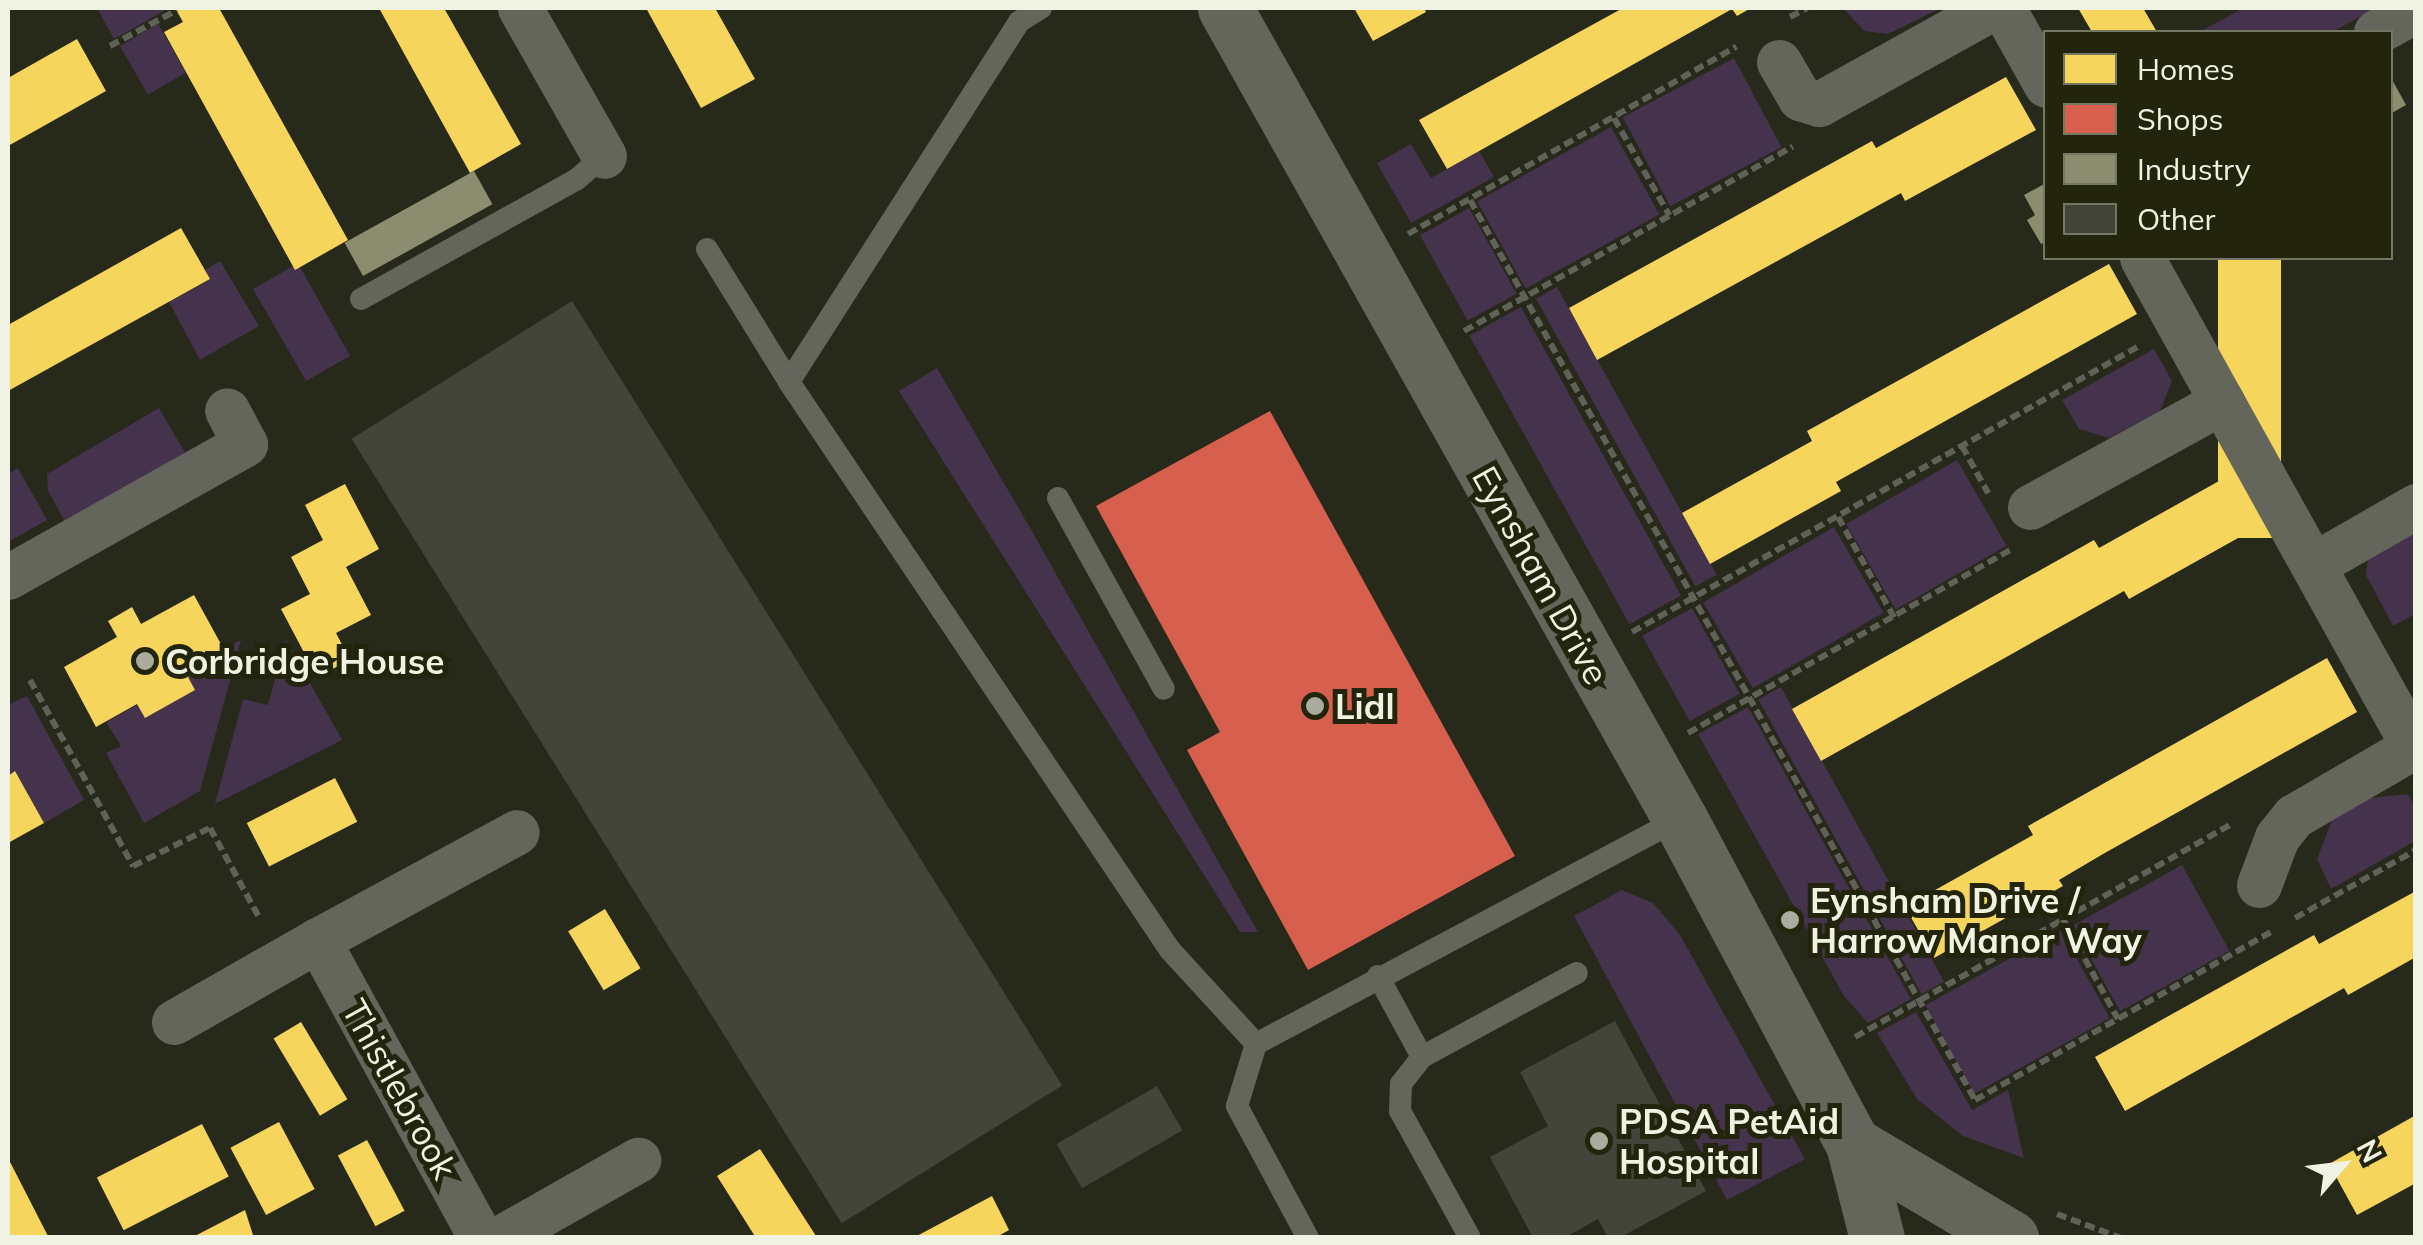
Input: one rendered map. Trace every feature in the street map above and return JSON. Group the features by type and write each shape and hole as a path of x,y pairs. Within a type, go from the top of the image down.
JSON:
{"street":[{"path":"520,8 604,156"},
{"name":"Eynsham Drive","path":"1226,8 1586,658 1680,819 1853,1144 1878,1238"},
{"path":"1769,42 1800,98 1818,104 1992,8"},
{"path":"2003,8 2043,79"},
{"path":"2380,30 2416,10"},
{"path":"2143,260 2414,749 2294,816 2277,837 2259,885"},
{"path":"2024,526 2222,402"},
{"path":"8,577 246,444 226,410"},
{"path":"2314,565 2416,506"},
{"path":"174,1022 516,832"},
{"name":"Thistlebrook","path":"300,950 481,1238"},
{"path":"1853,1144 2011,1238"},
{"path":"500,1238 638,1160"}],"lane":[{"path":"789,382 1018,22 1041,8"},
{"path":"361,300 576,180 604,156"},
{"path":"707,249 789,382 1170,950 1256,1044"},
{"path":"1058,498 1164,689"},
{"path":"1308,1238 1236,1106 1256,1044 1680,819"},
{"path":"1470,1238 1400,1111 1401,1084 1422,1057 1577,973"},
{"path":"1378,976 1422,1057"}],"path":[{"path":"1365,258 1614,118 1769,42 1807,8"},
{"path":"110,46 176,10"},
{"path":"1614,118 1668,215"},
{"path":"1420,357 1810,137"},
{"path":"1470,200 1974,1100 2416,850"},
{"path":"1586,658 2180,324"},
{"path":"1838,517 1894,618"},
{"path":"1643,758 1894,618 2024,526"},
{"path":"30,680 133,866 210,828 300,950"},
{"path":"1840,1045 2250,813 2277,837"},
{"path":"2063,919 2118,1019"}],"shaded area":[{"path":"97,8 169,8 114,39"},
{"path":"1843,8 1941,8 1888,34 1864,31"},
{"path":"2244,8 2376,8 2336,30 2203,30"},
{"path":"158,24 186,72 148,94 120,46"},
{"path":"1734,58 1781,147 1670,206 1623,117"},
{"path":"1611,127 1659,214 1526,289 1477,201"},
{"path":"1411,144 1431,178 1479,151 1494,177 1411,223 1377,163"},
{"path":"1469,208 1517,294 1468,321 1420,235"},
{"path":"220,261 259,326 200,360 169,302 210,280 205,270"},
{"path":"293,266 300,267 350,356 306,381 253,289"},
{"path":"1557,287 1717,575 1696,586 1536,299"},
{"path":"1521,307 1681,596 1629,624 1469,336"},
{"path":"2154,349 2172,381 2160,411 2109,438 2079,429 2062,400"},
{"path":"937,368 1258,932 1240,932 899,391"},
{"path":"159,408 188,458 64,520 48,491 47,474"},
{"path":"1957,460 2006,546 1896,610 1846,524"},
{"path":"18,468 47,520 8,542 8,474"},
{"path":"2415,524 2415,614 2393,626 2366,575 2368,558"},
{"path":"1834,527 1884,613 1753,688 1703,602"},
{"path":"1692,608 1740,694 1690,721 1642,636"},
{"path":"241,640 200,791 144,823 106,753 121,746 106,722 227,655 223,649"},
{"path":"286,640 342,740 215,804 243,699 268,705"},
{"path":"1781,687 1944,982 1922,994 1758,700"},
{"path":"27,696 84,800 44,823 16,772 8,775 8,705"},
{"path":"1748,707 1911,999 1868,1023 1844,996 1698,734"},
{"path":"2408,794 2415,808 2415,841 2331,889 2317,859 2332,820 2371,798"},
{"path":"2182,865 2230,951 2120,1011 2073,926"},
{"path":"1622,890 1653,903 1680,935 1805,1159 1727,1200 1574,916"},
{"path":"2061,930 2110,1018 1974,1093 1925,1005"},
{"path":"1916,1012 1972,1110 2008,1090 2024,1158 1963,1136 1917,1099 1877,1033"}],"building: Homes":[{"path":"175,8 219,8 348,240 295,270 164,32 183,22"},
{"path":"379,8 444,8 521,144 470,173"},
{"path":"646,8 715,8 755,79 701,108"},
{"path":"1354,8 1424,8 1426,12 1373,41"},
{"path":"1623,8 1751,8 1737,16 1732,9 1447,169 1419,120"},
{"path":"2078,8 2143,8 2156,30 2091,30"},
{"path":"77,39 106,91 8,146 8,78"},
{"path":"2006,77 2036,130 1905,201 1901,193 1597,360 1569,308 1872,141 1876,148"},
{"path":"181,228 210,279 8,391 8,325"},
{"path":"2218,260 2281,260 2281,538 2218,538"},
{"path":"2109,264 2137,314 1836,482 1841,491 1710,564 1682,513 1812,441 1807,431"},
{"path":"2228,476 2256,528 2129,599 2124,591 1821,761 1792,709 2094,540 2099,548"},
{"path":"345,484 379,549 346,567 371,615 336,633 350,660 317,677 281,609 310,594 291,557 323,540 305,505"},
{"name":"Corbridge House","path":"194,595 227,655 188,677 195,690 145,718 137,704 96,727 64,667 117,637 108,621 132,607 141,624"},
{"path":"2327,658 2357,712 2103,854 2059,880 2063,886 1934,958 1905,907 2033,835 2028,826"},
{"path":"15,771 44,823 8,843 8,776"},
{"path":"335,778 357,822 269,867 247,823"},
{"path":"2416,891 2416,957 2348,995 2344,988 2125,1111 2095,1057 2314,935 2319,944"},
{"path":"605,909 641,968 604,990 568,931"},
{"path":"301,1022 347,1099 320,1116 274,1038"},
{"path":"2416,1115 2416,1183 2357,1215 2329,1164"},
{"path":"279,1122 315,1189 266,1215 230,1148"},
{"path":"202,1124 229,1177 124,1230 97,1178"},
{"path":"367,1140 405,1211 375,1226 338,1155"},
{"path":"760,1149 814,1238 756,1238 717,1176"},
{"path":"8,1158 49,1238 8,1238"},
{"path":"992,1196 1009,1230 995,1238 913,1238"},
{"path":"245,1210 254,1238 191,1238"}],"building: Shops":[{"path":"1270,411 1515,856 1308,970 1187,750 1220,732 1096,506"}],"building: Industry":[{"path":"2393,81 2406,105 2393,112"},
{"path":"474,171 492,204 363,276 345,243"},
{"path":"2043,185 2041,244 2027,220 2035,215 2024,195"}],"building: Other":[{"path":"572,301 1062,1085 842,1223 352,439"},
{"name":"PDSA PetAid Hospital","path":"1615,1021 1706,1191 1619,1238 1608,1238 1598,1219 1564,1238 1533,1238 1490,1157 1548,1126 1520,1072"},
{"path":"1157,1086 1182,1130 1082,1188 1057,1144"}],"place":[{"name":"Corbridge House","path":"145,661"},
{"name":"Lidl","path":"1315,706"},
{"name":"Eynsham Drive / Harrow Manor Way","path":"1790,920"},
{"name":"PDSA PetAid Hospital","path":"1599,1141"}]}
